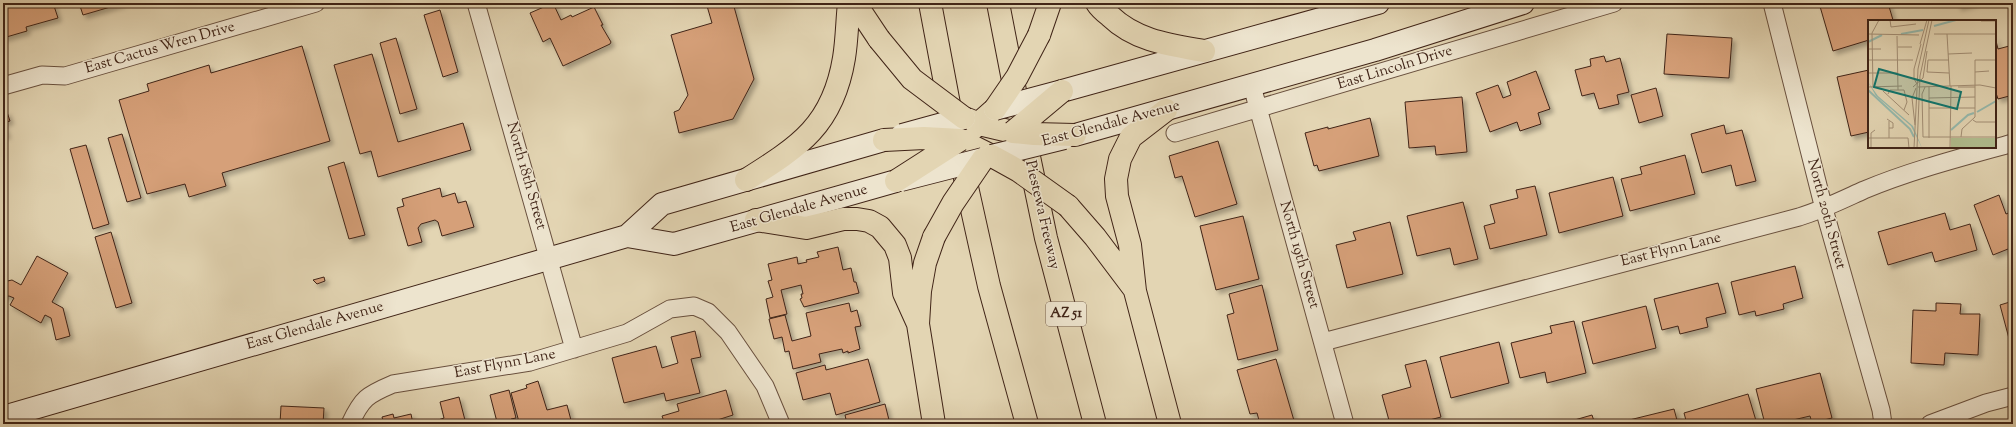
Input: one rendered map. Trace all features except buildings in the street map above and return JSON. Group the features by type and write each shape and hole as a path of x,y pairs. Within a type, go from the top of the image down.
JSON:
{"highway":[{"path":"746,180 786,155 806,139 823,119 831,105 845,57 849,3"},
{"path":"855,3 879,39 912,79 972,121 1013,132 1075,135"},
{"path":"930,3 942,71 973,219 1026,424"},
{"name":"Piestewa Freeway","path":"998,3 1046,238 1095,424"},
{"path":"995,108 1017,78 1039,35 1050,3"},
{"path":"1097,3 1114,20 1129,31 1145,39 1204,51"},
{"path":"934,424 918,324 920,291 925,263 934,237 950,208 987,156 1062,91"},
{"path":"1166,110 1131,137 1122,155 1116,179 1117,196 1130,244 1135,291 1170,424"},
{"path":"896,181 960,140 972,121"},
{"path":"884,140 924,138 960,140 987,156 1019,170 1068,206 1095,237 1135,291"},
{"path":"756,220 806,228 842,219 857,219 880,227 895,246 900,258 904,293 918,324"}],"main road":[{"name":"East Glendale Avenue","path":"3,417 627,236 662,204 884,140 972,121 995,108 1062,91 1378,3"},
{"name":"East Glendale Avenue","path":"627,236 674,244 987,156 1075,135 1252,86 1523,3"}],"street":[{"name":"East Cactus Wren Drive","path":"3,86 42,75 65,76 316,3"},
{"name":"North 18th Street","path":"476,3 550,259 574,349"},
{"name":"East Lincoln Drive","path":"1176,133 1614,3"},
{"name":"North 20th Street","path":"1772,3 1824,209 1881,410 1883,424"},
{"name":"North 19th Street","path":"1252,86 1345,424"},
{"name":"East Flynn Lane","path":"1996,148 2013,143"},
{"name":"East Flynn Lane","path":"1323,342 1824,209 1864,190 1933,166 1996,148"},
{"name":"East Flynn Lane","path":"350,424 358,405 373,393 393,384 530,362 627,333 670,309 694,306 708,312 728,332 765,386 781,424"},
{"path":"1930,424 1986,403 2013,396"}]}
